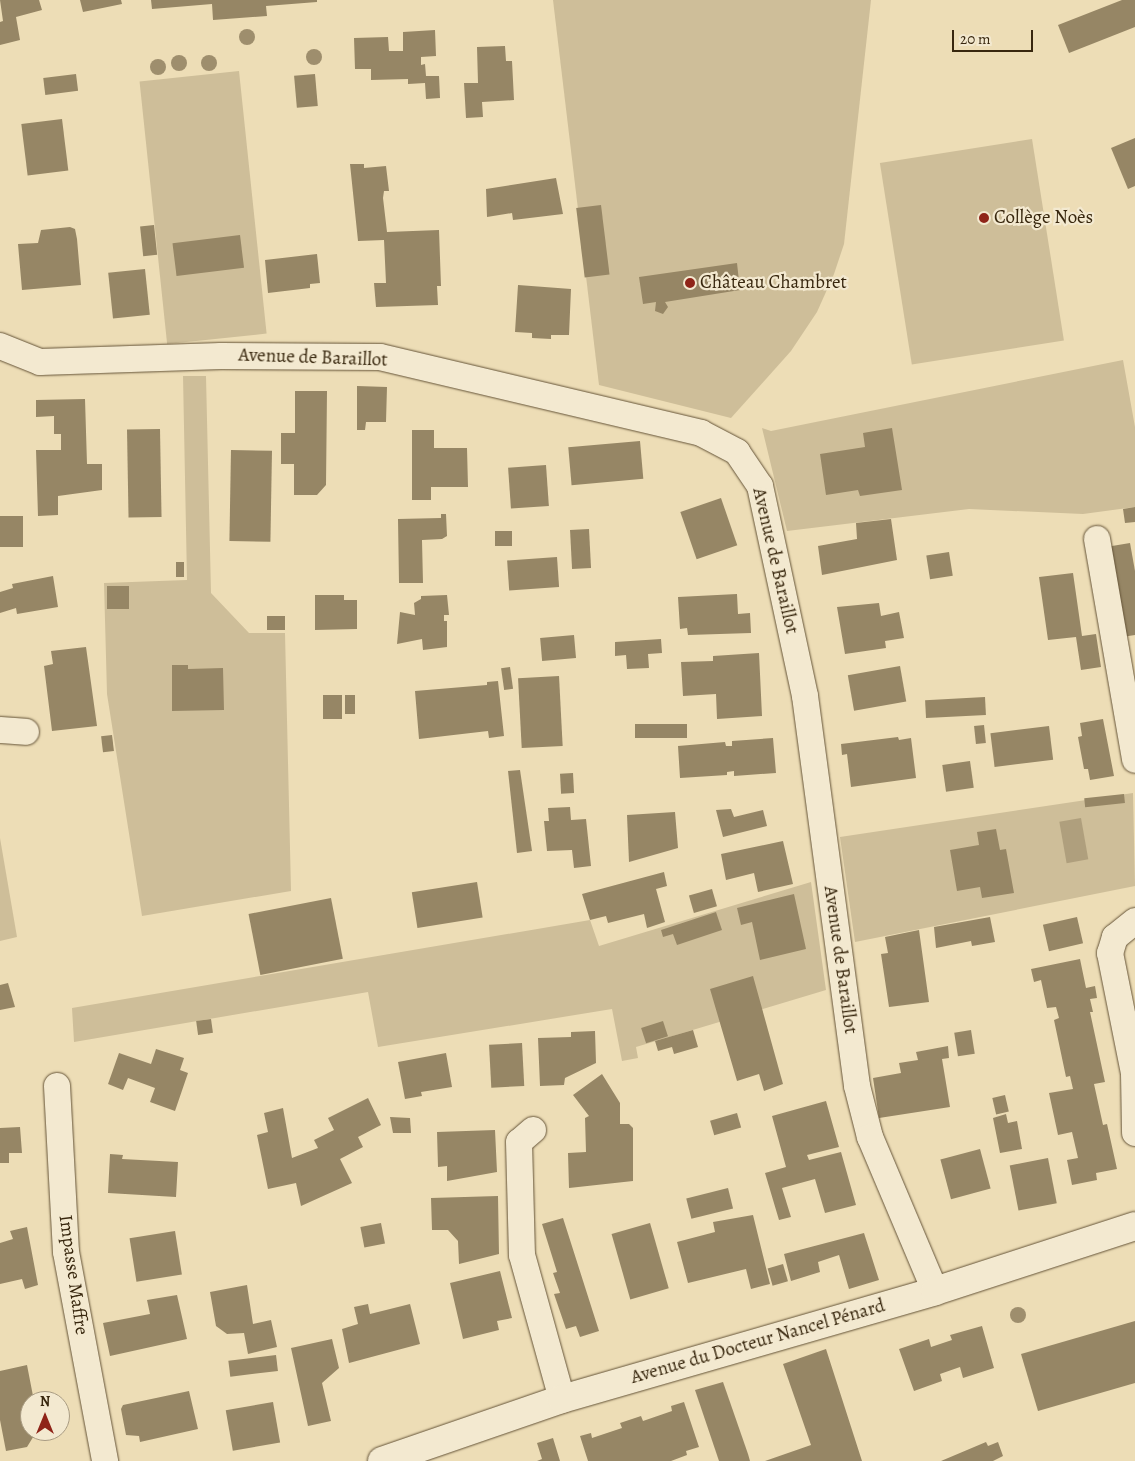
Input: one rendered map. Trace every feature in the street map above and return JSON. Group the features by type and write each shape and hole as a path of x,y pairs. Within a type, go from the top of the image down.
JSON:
{"main road":[{"name":"Avenue du Docteur Nancel Pénard","path":"382,1461 562,1399 935,1291 1135,1226"}],"street":[{"name":"Avenue de Baraillot","path":"0,346 40,362 220,356 380,357 701,433 738,452 760,486 806,696 857,1086 870,1137 935,1291"},
{"path":"1097,539 1135,760"},
{"path":"0,730 26,732"},
{"path":"1135,921 1115,938 1110,953 1134,1074 1135,1133"},
{"name":"Impasse Maffre","path":"57,1086 66,1252 105,1461"},
{"path":"533,1130 519,1142 522,1255 562,1399"}],"shaded area":[{"path":"553,0 871,0 844,244 834,274 817,312 791,351 731,418 599,385"},
{"path":"239,71 267,334 167,344 140,81"},
{"path":"1032,139 1064,340 912,365 880,163"},
{"path":"1123,360 1135,427 1135,507 1083,514 969,509 787,531 762,428 771,431"},
{"path":"183,376 206,376 211,593 249,633 285,633 291,891 142,916 107,694 104,583 187,580"},
{"path":"1133,793 1135,886 855,942 840,837"},
{"path":"1081,818 1088,859 1067,863 1059,822"},
{"path":"0,838 17,937 0,941"},
{"path":"811,882 826,990 636,1047 638,1058 622,1061 612,1009 378,1047 368,992 74,1042 72,1008 590,920 599,946"}],"building":[{"path":"0,0 39,0 42,10 16,17 20,40 0,45 0,22 3,21"},
{"path":"80,0 121,0 122,4 83,12"},
{"path":"151,0 317,0 317,2 266,6 267,16 213,20 212,4 152,9"},
{"path":"1122,0 1135,0 1135,27 1069,53 1058,25"},
{"path":"435,30 436,56 421,57 421,65 425,64 426,76 439,76 440,98 426,99 425,83 408,84 408,79 371,80 371,69 355,69 354,38 388,37 389,51 403,51 403,32"},
{"path":"505,46 506,61 512,61 514,100 482,102 483,117 466,118 464,83 478,83 477,47"},
{"path":"76,74 78,91 45,95 43,78"},
{"path":"315,74 318,106 297,108 294,76"},
{"path":"62,119 68,171 28,176 21,124"},
{"path":"1135,138 1135,186 1128,189 1111,148"},
{"path":"350,164 364,164 364,168 386,166 389,191 384,191 383,198 387,232 439,230 441,286 437,286 438,305 376,307 374,283 386,283 384,240 358,241"},
{"path":"556,178 563,214 513,220 512,213 487,217 486,189"},
{"path":"601,205 610,274 585,278 576,208"},
{"path":"154,225 157,255 143,256 140,226"},
{"path":"70,227 75,229 77,239 81,285 22,290 18,244 38,243 41,230"},
{"path":"240,235 244,268 177,276 173,243"},
{"path":"317,254 320,283 310,284 310,288 268,293 265,260"},
{"name":"Château Chambret","path":"737,263 740,290 665,302 668,307 663,314 655,311 656,302 643,304 639,277"},
{"path":"145,269 150,315 113,319 108,273"},
{"path":"518,285 571,289 569,335 551,335 551,339 532,338 532,333 515,332"},
{"path":"357,386 387,387 386,422 366,422 365,430 357,430"},
{"path":"295,391 327,391 326,485 317,495 294,495 294,464 281,464 281,433 295,433"},
{"path":"85,399 87,464 102,464 102,490 58,496 58,515 38,516 36,450 61,450 61,434 54,434 54,416 36,417 36,400"},
{"path":"892,428 902,490 860,496 858,490 826,495 820,454 865,447 863,433"},
{"path":"160,429 162,517 129,518 127,430"},
{"path":"412,430 434,430 434,448 467,448 468,487 431,487 431,500 412,500"},
{"path":"640,441 643,479 572,485 568,447"},
{"path":"231,450 272,451 270,542 229,541"},
{"path":"546,465 549,506 511,509 508,468"},
{"path":"721,498 737,545 697,559 680,512"},
{"path":"1135,507 1135,522 1125,523 1123,509"},
{"path":"441,514 446,514 447,536 442,539 422,540 423,583 399,583 398,519 441,518"},
{"path":"0,516 23,516 23,547 0,547"},
{"path":"891,519 897,560 822,575 818,546 857,539 856,523"},
{"path":"589,529 591,568 572,569 570,530"},
{"path":"495,531 512,531 512,546 495,546"},
{"path":"1130,543 1135,571 1135,635 1122,637 1106,547"},
{"path":"949,552 953,576 930,579 926,556"},
{"path":"557,557 559,587 509,590 507,560"},
{"path":"176,562 184,562 184,577 176,577"},
{"path":"1073,573 1082,636 1096,634 1101,667 1081,670 1076,637 1048,640 1039,577"},
{"path":"53,576 58,607 17,614 16,608 0,613 0,592 13,588 12,584"},
{"path":"107,586 129,586 129,609 107,609"},
{"path":"737,594 738,614 750,613 751,633 688,635 687,628 680,629 678,597"},
{"path":"315,595 344,595 344,600 357,600 357,629 315,630"},
{"path":"447,595 449,615 444,615 444,621 447,621 447,647 423,650 422,639 397,644 400,612 415,615 414,603 421,599 421,596"},
{"path":"879,603 881,616 899,612 904,638 885,641 886,648 845,654 837,607"},
{"path":"267,616 285,616 285,630 267,630"},
{"path":"574,635 576,658 542,661 540,638"},
{"path":"661,639 662,653 648,654 649,668 627,669 626,655 615,656 615,642"},
{"path":"86,647 97,726 52,731 44,666 53,664 51,651"},
{"path":"759,653 762,716 717,719 716,694 683,696 681,662 713,661 713,656"},
{"path":"172,665 188,665 188,669 223,668 224,710 172,711"},
{"path":"900,666 906,701 854,711 848,675"},
{"path":"510,667 513,689 504,690 501,668"},
{"path":"559,676 563,746 522,748 518,678"},
{"path":"498,681 504,736 489,738 488,731 419,739 415,691 487,685 487,682"},
{"path":"323,695 342,695 342,719 323,719"},
{"path":"345,695 355,695 355,714 345,714"},
{"path":"985,697 986,715 926,718 925,700"},
{"path":"1103,719 1114,776 1090,780 1088,769 1084,769 1078,737 1082,736 1080,723"},
{"path":"635,724 687,724 687,738 635,738"},
{"path":"984,725 986,743 976,744 974,726"},
{"path":"1049,726 1053,760 995,767 990,733"},
{"path":"112,735 114,751 103,752 101,736"},
{"path":"898,737 899,740 911,738 916,778 851,787 847,754 842,755 841,744"},
{"path":"773,738 776,773 734,776 734,771 727,772 727,775 680,778 678,746 725,742 726,746 732,746 732,741"},
{"path":"970,761 974,788 946,792 942,765"},
{"path":"520,770 532,851 517,853 508,771"},
{"path":"573,773 574,793 561,794 560,774"},
{"path":"1124,794 1125,803 1085,807 1084,798"},
{"path":"570,807 571,820 586,819 591,866 574,868 572,850 547,851 544,821 549,821 548,808"},
{"path":"731,809 734,817 763,810 767,826 723,837 716,810"},
{"path":"675,812 678,848 629,862 627,815"},
{"path":"996,829 1000,850 1006,849 1014,893 982,898 980,887 957,891 950,850 979,845 977,832"},
{"path":"783,841 793,884 758,892 754,873 726,880 721,854"},
{"path":"664,872 667,886 656,889 665,922 647,928 644,914 608,923 606,916 590,920 582,894"},
{"path":"477,882 483,918 417,928 412,892"},
{"path":"712,889 717,906 694,913 689,896"},
{"path":"794,894 806,949 760,960 752,922 741,925 737,908"},
{"path":"331,898 343,959 260,975 249,914"},
{"path":"716,912 722,930 677,945 673,934 663,937 661,930"},
{"path":"990,917 995,942 972,946 971,941 936,948 934,927"},
{"path":"1077,917 1083,943 1049,951 1043,925"},
{"path":"919,930 929,1002 889,1007 881,954 888,953 885,937"},
{"path":"1080,959 1086,988 1095,986 1097,998 1090,999 1093,1012 1090,1012 1105,1082 1094,1084 1103,1125 1107,1124 1117,1169 1096,1173 1097,1180 1072,1185 1067,1160 1078,1158 1072,1132 1058,1135 1049,1093 1073,1089 1070,1076 1066,1077 1054,1020 1059,1018 1056,1007 1047,1008 1041,980 1034,982 1031,969"},
{"path":"753,976 783,1084 764,1091 759,1074 737,1081 710,989"},
{"path":"8,983 15,1007 0,1010 0,985"},
{"path":"211,1019 213,1033 198,1035 196,1021"},
{"path":"663,1021 668,1036 646,1043 641,1028"},
{"path":"693,1030 698,1047 674,1054 672,1047 658,1051 655,1041"},
{"path":"971,1030 975,1054 958,1056 954,1033"},
{"path":"595,1031 596,1063 565,1078 564,1085 540,1086 538,1038 571,1037 571,1032"},
{"path":"522,1043 524,1086 491,1088 489,1045"},
{"path":"948,1046 949,1058 942,1059 950,1107 879,1118 873,1078 901,1073 899,1063 918,1060 916,1052"},
{"path":"156,1049 184,1058 180,1070 188,1073 175,1111 150,1102 155,1088 128,1078 123,1090 108,1084 119,1053 151,1064"},
{"path":"446,1053 452,1087 421,1092 422,1096 405,1099 398,1062"},
{"path":"602,1074 620,1103 620,1124 629,1124 633,1128 633,1181 569,1188 568,1153 586,1152 585,1118 589,1116 573,1095"},
{"path":"1005,1095 1009,1112 996,1114 992,1098"},
{"path":"368,1098 381,1125 358,1137 363,1147 340,1159 352,1183 301,1206 296,1183 268,1189 257,1135 268,1132 264,1113 283,1108 292,1158 318,1148 314,1140 334,1130 328,1118"},
{"path":"826,1101 839,1147 807,1155 809,1160 841,1152 856,1205 825,1213 815,1179 782,1188 791,1217 779,1220 765,1173 786,1167 772,1116"},
{"path":"737,1113 741,1127 714,1135 710,1121"},
{"path":"1006,1114 1008,1123 1017,1121 1022,1149 1000,1153 993,1118"},
{"path":"390,1117 410,1118 411,1133 393,1133"},
{"path":"20,1127 22,1153 9,1153 9,1163 0,1163 0,1128"},
{"path":"495,1130 497,1172 447,1181 447,1166 438,1167 437,1132"},
{"path":"980,1149 991,1189 951,1199 940,1160"},
{"path":"110,1154 123,1155 122,1159 178,1162 176,1197 108,1193"},
{"path":"1048,1158 1057,1203 1018,1211 1010,1165"},
{"path":"728,1188 733,1208 691,1219 686,1198"},
{"path":"498,1196 499,1254 459,1264 458,1241 448,1230 432,1230 431,1198"},
{"path":"753,1215 770,1284 751,1289 746,1269 688,1283 677,1242 715,1232 713,1222"},
{"path":"563,1218 599,1331 580,1337 576,1326 566,1329 554,1294 560,1293 553,1273 557,1272 542,1224"},
{"path":"381,1223 385,1244 364,1248 360,1227"},
{"path":"650,1223 669,1288 630,1299 612,1234"},
{"path":"27,1227 38,1285 25,1289 22,1279 0,1284 0,1243 13,1239 10,1231"},
{"path":"175,1231 182,1274 136,1282 130,1238"},
{"path":"864,1233 879,1280 849,1289 839,1255 818,1262 820,1272 791,1281 784,1254"},
{"path":"783,1264 788,1281 773,1286 768,1268"},
{"path":"500,1271 512,1318 497,1321 499,1330 463,1339 450,1283"},
{"path":"247,1285 253,1324 271,1320 277,1347 248,1354 244,1333 227,1334 216,1326 210,1292"},
{"path":"177,1295 187,1339 110,1356 103,1323 150,1314 147,1300"},
{"path":"368,1304 370,1314 410,1304 420,1344 349,1363 342,1329 358,1324 354,1307"},
{"path":"1135,1321 1135,1383 1038,1411 1021,1354"},
{"path":"982,1326 994,1368 963,1378 960,1367 940,1374 942,1381 914,1391 899,1349 929,1339 931,1347 952,1340 950,1335"},
{"path":"332,1339 339,1368 322,1383 331,1421 308,1426 291,1348"},
{"path":"826,1349 862,1461 765,1461 811,1445 783,1364"},
{"path":"276,1355 278,1371 230,1377 228,1361"},
{"path":"27,1365 32,1391 20,1391 20,1441 31,1441 27,1447 6,1451 0,1420 0,1371"},
{"path":"723,1382 750,1461 719,1461 695,1390"},
{"path":"189,1391 198,1429 140,1442 139,1436 126,1435 121,1409 123,1405"},
{"path":"273,1402 280,1442 233,1451 226,1410"},
{"path":"684,1402 699,1447 686,1451 687,1455 671,1461 588,1461 580,1436 591,1433 592,1438 622,1428 620,1423 641,1416 643,1421 672,1411 671,1406"},
{"path":"553,1438 560,1461 537,1461 542,1459 537,1443"},
{"path":"986,1442 988,1446 998,1442 1003,1456 993,1461 941,1461"}],"place":[{"name":"Collège Noès","path":"984,218"},
{"name":"Château Chambret","path":"690,283"}]}
